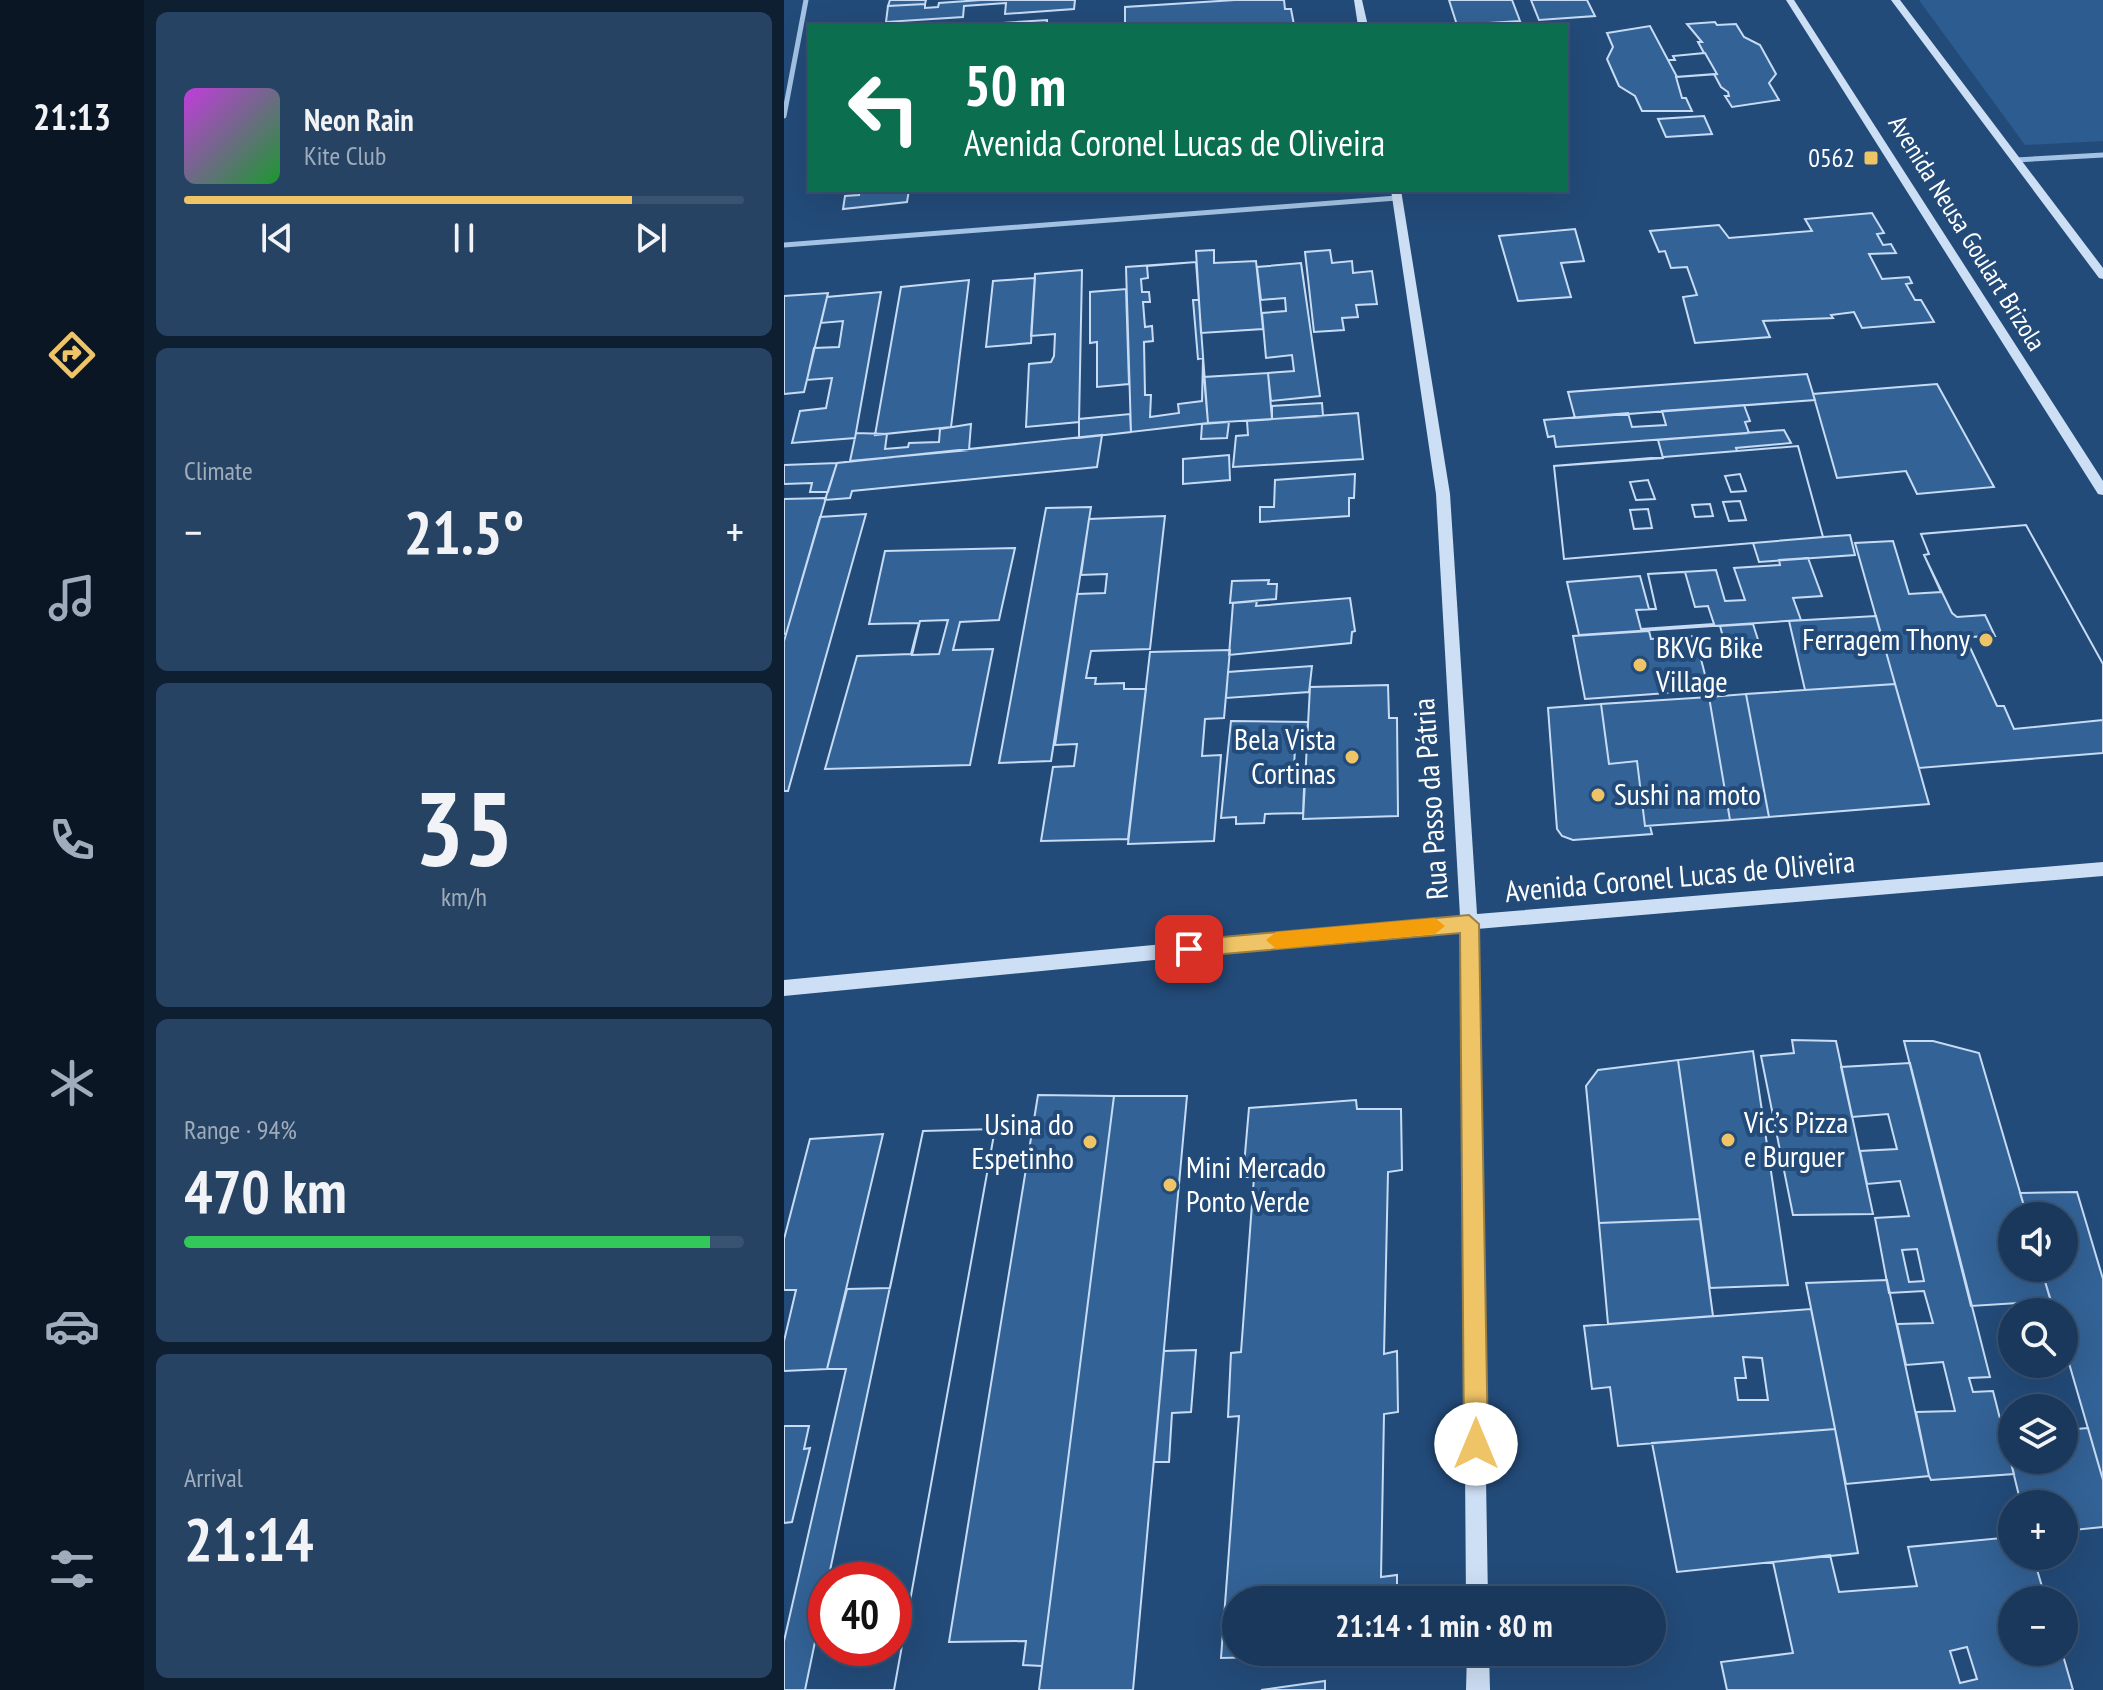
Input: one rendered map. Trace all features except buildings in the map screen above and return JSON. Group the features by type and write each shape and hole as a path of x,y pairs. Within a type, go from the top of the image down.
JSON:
{"street":[{"path":"784,116 806,0"},
{"path":"1358,0 1363,24"},
{"name":"Avenida Neusa Goulart Brizola","path":"1790,0 2103,491"},
{"path":"1895,0 2103,276"},
{"path":"2015,160 2103,155"},
{"path":"784,245 1397,194"},
{"name":"Rua Passo da Pátria","path":"1397,194 1443,494 1469,924 1477,1586"},
{"name":"Avenida Coronel Lucas de Oliveira","path":"784,988 2103,869"},
{"path":"1478,1666 1478,1690"}],"shaded area":[{"path":"1919,0 2103,0 2103,141 2025,145"}],"slow traffic":[{"path":"1276,940 1435,926"}],"place":[{"name":"0562","path":"1871,158"},
{"name":"Ferragem Thony","path":"1986,640"},
{"name":"BKVG Bike Village","path":"1640,665"},
{"name":"Bela Vista Cortinas","path":"1352,757"},
{"name":"Sushi na moto","path":"1598,795"},
{"name":"Vic’s Pizza e Burguer","path":"1728,1140"},
{"name":"Usina do Espetinho","path":"1090,1142"},
{"name":"Mini Mercado Ponto Verde","path":"1170,1185"}],"route":[{"path":"1189,949 1469,924 1476,1444"}]}
